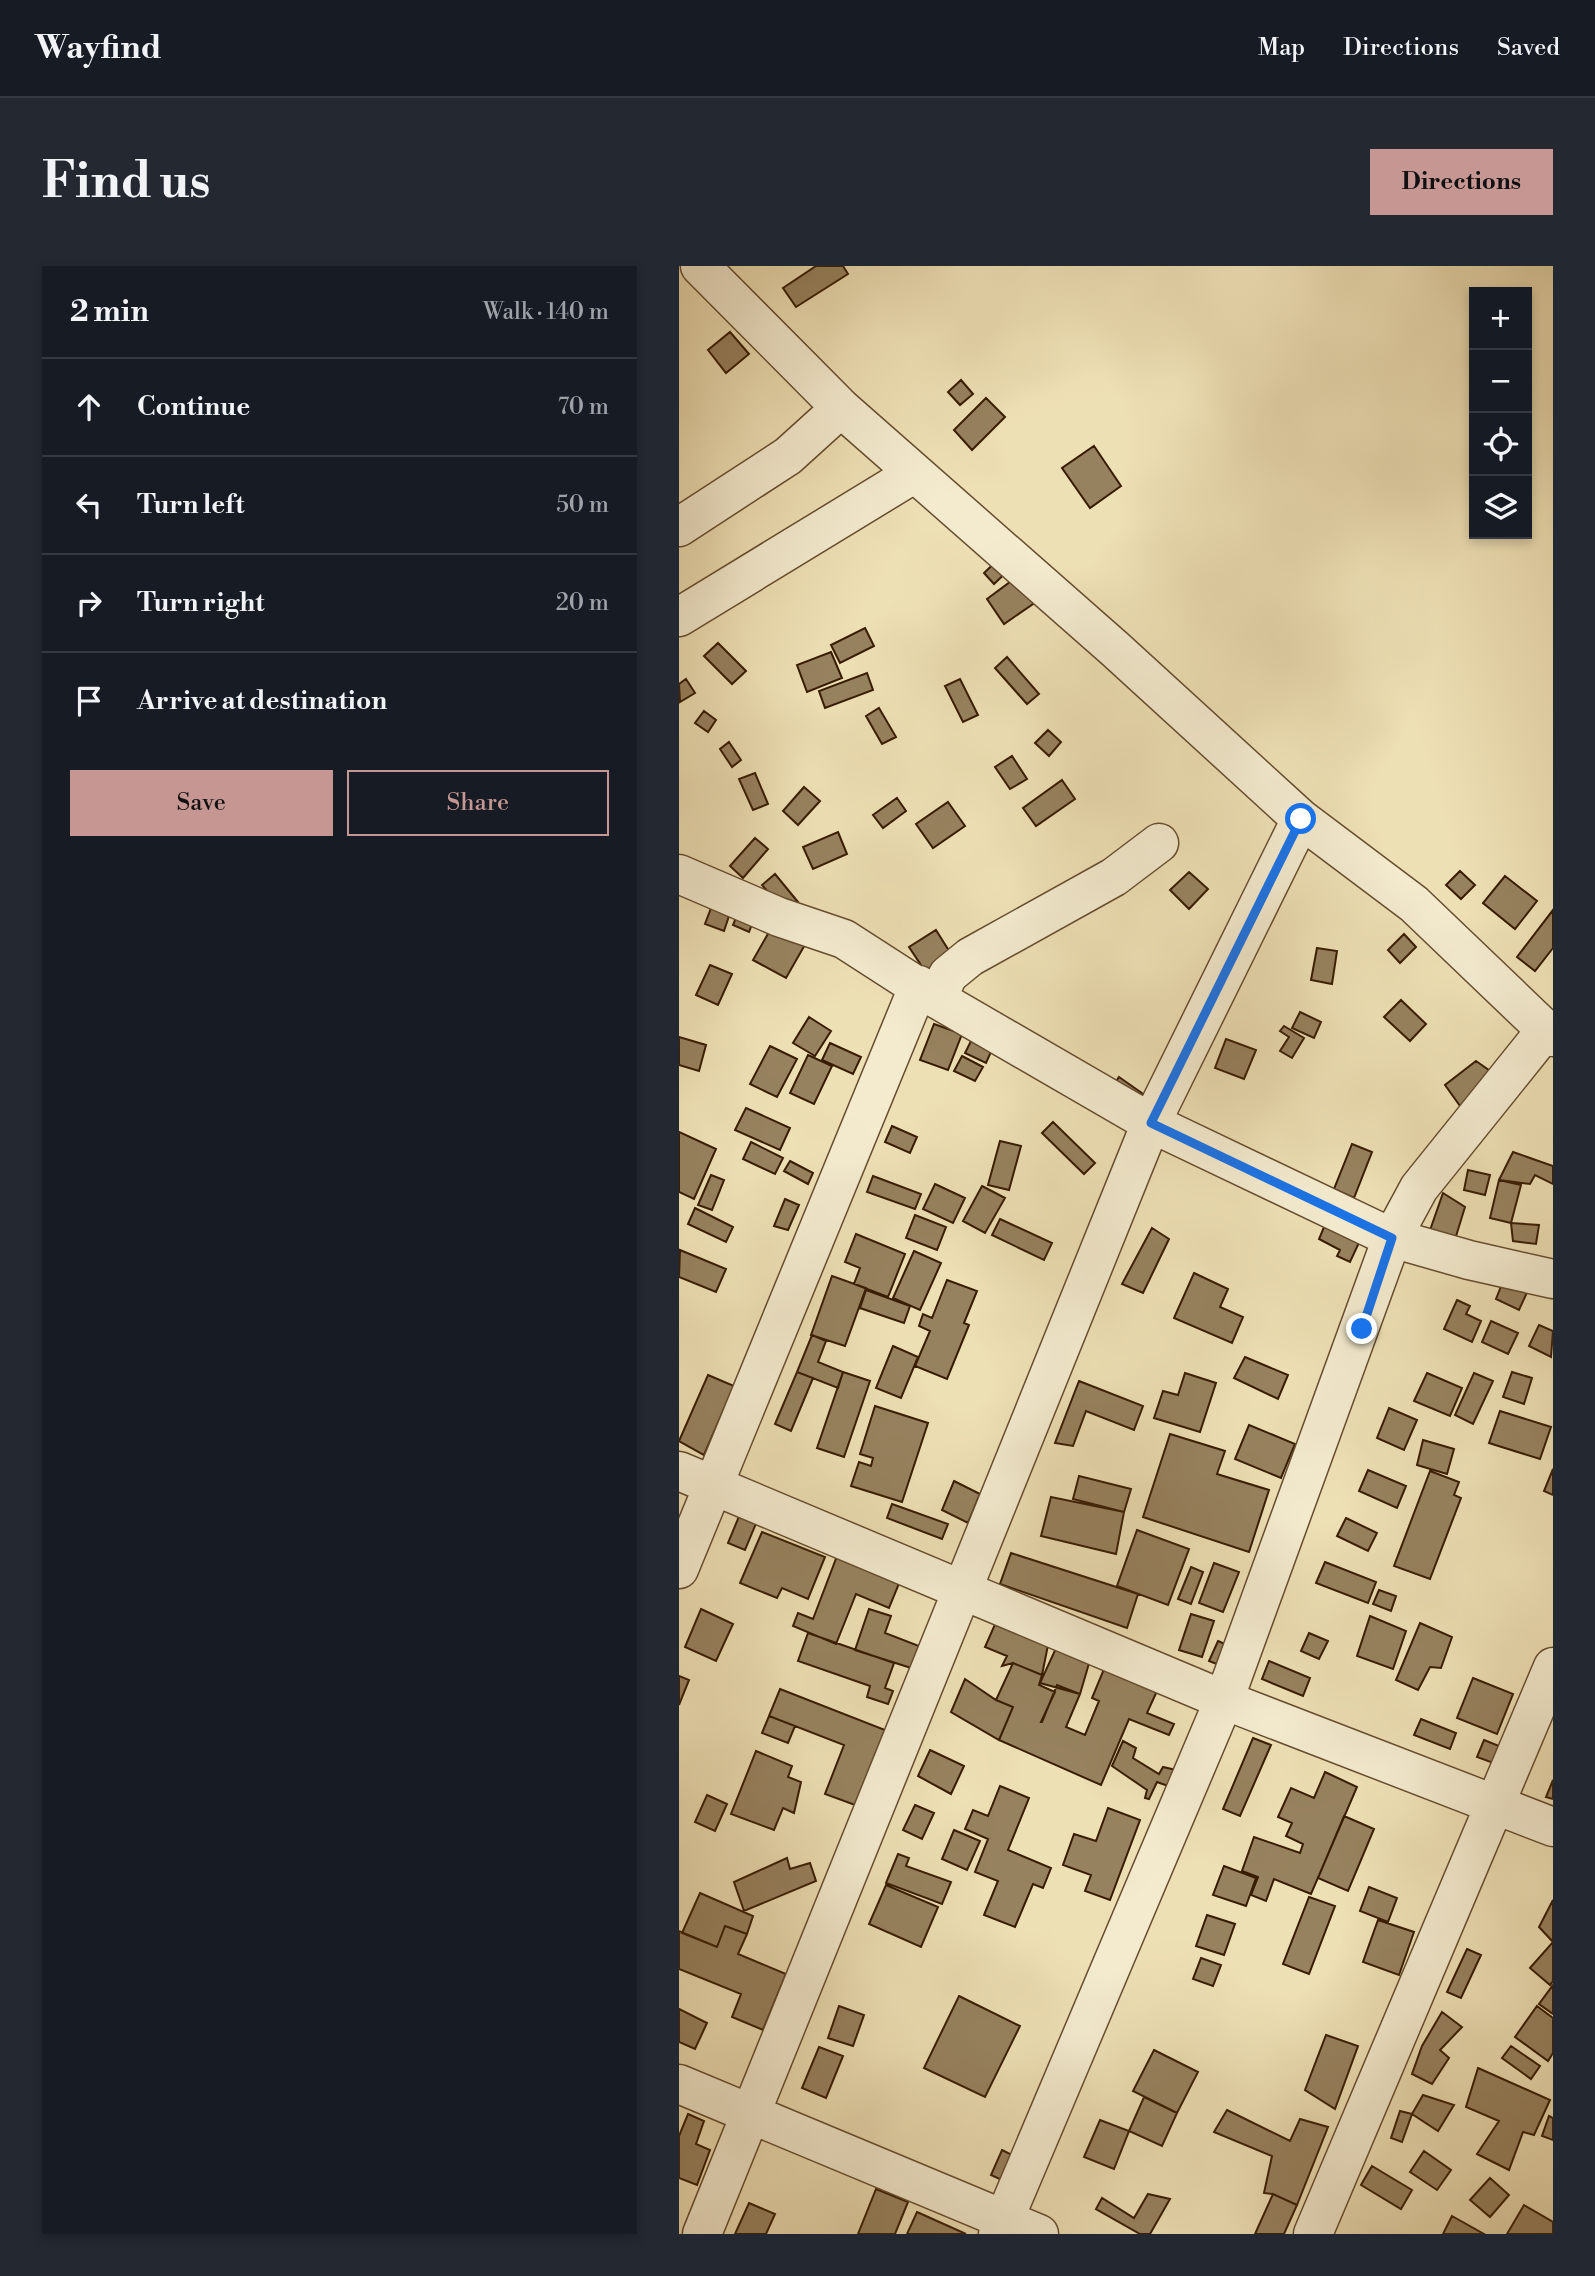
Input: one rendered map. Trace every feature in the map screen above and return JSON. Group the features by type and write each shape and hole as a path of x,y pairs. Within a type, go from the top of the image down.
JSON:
{"street":[{"path":"700,266 841,408 1115,649 1301,819 1414,904 1549,1034 1419,1188 1392,1238 1224,1700 1001,2227"},
{"path":"679,527 788,456 841,408"},
{"path":"679,617 915,473"},
{"path":"702,2234 1151,1123 1301,819"},
{"path":"679,1569 696,1478 928,992 970,957 1114,877 1159,843"},
{"path":"680,886 844,939 928,992 1151,1123 1392,1238 1469,1261 1553,1279"},
{"path":"696,1478 964,1588 1224,1700 1553,1828"},
{"path":"1313,2234 1553,1667"},
{"path":"679,2084 1001,2227 1038,2234"}],"building":[{"path":"816,266 843,266 848,274 796,307 783,288"},
{"path":"730,332 749,354 726,373 708,350"},
{"path":"961,380 973,394 960,405 948,392"},
{"path":"986,398 1005,417 972,450 954,430"},
{"path":"1094,446 1121,486 1090,508 1062,468"},
{"path":"1005,553 1015,564 994,584 984,573"},
{"path":"1018,576 1036,602 1004,624 987,599"},
{"path":"865,628 874,646 840,663 831,645"},
{"path":"718,643 746,671 732,684 704,656"},
{"path":"831,652 842,678 807,692 797,665"},
{"path":"1007,657 1039,694 1027,704 995,668"},
{"path":"867,673 873,690 825,708 819,691"},
{"path":"686,679 695,693 680,702 679,684"},
{"path":"960,679 978,715 963,722 945,686"},
{"path":"879,708 896,737 882,744 866,716"},
{"path":"704,711 716,720 708,732 695,723"},
{"path":"1048,730 1061,742 1049,756 1035,743"},
{"path":"729,742 741,760 732,767 720,749"},
{"path":"1012,756 1027,779 1010,789 995,767"},
{"path":"755,773 768,804 753,810 739,779"},
{"path":"1062,780 1075,799 1036,826 1023,808"},
{"path":"804,787 820,801 798,825 783,811"},
{"path":"897,798 906,811 883,828 873,815"},
{"path":"948,802 965,826 933,848 916,824"},
{"path":"838,832 847,854 813,869 803,847"},
{"path":"755,838 768,849 743,878 730,866"},
{"path":"1460,871 1475,885 1461,899 1446,885"},
{"path":"1189,872 1208,889 1189,909 1170,890"},
{"path":"775,874 798,902 786,913 762,885"},
{"path":"1505,876 1537,901 1515,929 1483,903"},
{"path":"716,895 734,901 724,931 705,924"},
{"path":"740,908 756,914 749,932 733,925"},
{"path":"1553,910 1553,948 1535,971 1517,957"},
{"path":"773,925 806,943 786,978 753,960"},
{"path":"936,930 951,954 925,971 909,947"},
{"path":"1404,934 1416,947 1400,963 1388,950"},
{"path":"1317,948 1337,951 1332,984 1311,980"},
{"path":"710,965 732,974 718,1005 696,995"},
{"path":"1401,1000 1426,1024 1410,1041 1384,1017"},
{"path":"1300,1012 1321,1022 1314,1038 1292,1028"},
{"path":"809,1017 831,1031 815,1056 793,1043"},
{"path":"934,1024 962,1034 948,1070 920,1060"},
{"path":"1284,1026 1304,1038 1292,1058 1280,1051 1289,1037 1280,1031"},
{"path":"975,1033 995,1043 986,1063 965,1053"},
{"path":"679,1037 706,1045 699,1071 679,1065"},
{"path":"1226,1039 1256,1050 1244,1079 1215,1068"},
{"path":"830,1043 861,1057 853,1074 822,1060"},
{"path":"770,1046 797,1059 777,1097 750,1084"},
{"path":"808,1055 832,1066 814,1104 790,1093"},
{"path":"962,1056 983,1067 975,1081 954,1071"},
{"path":"1476,1061 1493,1073 1463,1110 1445,1085"},
{"path":"1119,1077 1149,1098 1111,1089"},
{"path":"746,1108 790,1128 780,1150 735,1130"},
{"path":"1053,1122 1095,1163 1084,1174 1042,1133"},
{"path":"892,1126 917,1137 910,1153 885,1142"},
{"path":"679,1132 716,1149 694,1199 679,1192"},
{"path":"1000,1141 1021,1146 1009,1190 988,1185"},
{"path":"751,1142 783,1158 775,1174 743,1159"},
{"path":"1352,1144 1372,1152 1354,1198 1334,1189"},
{"path":"1513,1152 1553,1166 1553,1184 1535,1175 1530,1184 1499,1180"},
{"path":"790,1161 813,1173 808,1184 784,1171"},
{"path":"1468,1170 1490,1175 1485,1195 1464,1190"},
{"path":"711,1175 724,1180 712,1210 698,1205"},
{"path":"873,1176 921,1194 915,1209 867,1192"},
{"path":"1499,1180 1521,1185 1511,1223 1490,1218"},
{"path":"935,1184 965,1198 953,1223 923,1209"},
{"path":"982,1186 1005,1198 985,1233 963,1221"},
{"path":"1443,1193 1465,1207 1453,1246 1428,1236"},
{"path":"785,1199 799,1205 788,1230 774,1226"},
{"path":"695,1208 733,1227 726,1242 688,1224"},
{"path":"915,1215 946,1227 937,1250 906,1238"},
{"path":"1329,1215 1364,1232 1350,1262 1337,1256 1340,1250 1319,1239"},
{"path":"1000,1219 1052,1243 1044,1260 992,1235"},
{"path":"1511,1223 1539,1225 1536,1244 1513,1241"},
{"path":"1152,1228 1169,1239 1143,1293 1122,1284"},
{"path":"856,1234 905,1254 888,1297 854,1284 860,1268 845,1262"},
{"path":"680,1250 726,1269 716,1292 679,1277"},
{"path":"914,1251 941,1263 920,1310 893,1298"},
{"path":"1194,1273 1228,1289 1220,1307 1243,1317 1232,1343 1174,1318"},
{"path":"832,1276 866,1288 845,1346 811,1335"},
{"path":"1504,1279 1529,1288 1519,1310 1496,1299"},
{"path":"947,1280 977,1291 964,1323 969,1325 947,1379 915,1366 930,1331 919,1326 923,1314 932,1318"},
{"path":"866,1290 910,1306 904,1323 860,1308"},
{"path":"1457,1300 1470,1306 1466,1314 1481,1321 1472,1342 1444,1329"},
{"path":"1491,1321 1518,1333 1508,1354 1482,1342"},
{"path":"1539,1325 1553,1331 1551,1357 1529,1346"},
{"path":"812,1335 826,1341 818,1362 843,1372 838,1388 797,1372"},
{"path":"893,1346 918,1357 901,1398 876,1388"},
{"path":"1245,1357 1288,1375 1278,1399 1234,1378"},
{"path":"797,1372 813,1378 791,1431 775,1424"},
{"path":"843,1372 870,1381 844,1457 817,1448"},
{"path":"1512,1372 1532,1378 1524,1404 1503,1397"},
{"path":"1185,1373 1216,1383 1200,1432 1154,1418 1163,1391 1178,1395"},
{"path":"1427,1373 1462,1388 1450,1416 1414,1401"},
{"path":"1474,1373 1493,1381 1473,1424 1455,1415"},
{"path":"708,1375 734,1386 704,1455 679,1441"},
{"path":"1079,1381 1143,1406 1134,1430 1086,1411 1073,1446 1055,1443"},
{"path":"875,1406 928,1423 902,1502 851,1486 859,1462 871,1466 873,1458 860,1454"},
{"path":"1389,1408 1417,1420 1404,1450 1377,1438"},
{"path":"1500,1411 1551,1427 1540,1459 1489,1443"},
{"path":"1249,1425 1295,1444 1281,1478 1235,1459"},
{"path":"1170,1434 1225,1451 1217,1474 1269,1490 1249,1552 1143,1517"},
{"path":"1423,1440 1454,1449 1447,1474 1417,1465"},
{"path":"1553,1469 1553,1495 1544,1491"},
{"path":"1368,1470 1406,1486 1397,1508 1359,1491"},
{"path":"1430,1471 1459,1482 1454,1495 1461,1498 1430,1579 1394,1566"},
{"path":"1079,1476 1131,1489 1124,1512 1073,1499"},
{"path":"954,1481 980,1494 968,1523 942,1510"},
{"path":"1051,1497 1124,1512 1116,1554 1041,1536"},
{"path":"892,1504 948,1524 942,1539 887,1518"},
{"path":"740,1514 757,1521 745,1550 728,1543"},
{"path":"1346,1518 1377,1533 1368,1551 1337,1536"},
{"path":"1137,1530 1189,1549 1168,1605 1117,1586"},
{"path":"762,1532 825,1557 808,1599 782,1588 777,1598 740,1583"},
{"path":"1011,1553 1138,1594 1127,1628 1000,1584"},
{"path":"837,1556 900,1581 889,1608 856,1594 836,1644 793,1626 798,1613 813,1619"},
{"path":"1325,1562 1376,1582 1368,1603 1316,1583"},
{"path":"1214,1563 1239,1572 1223,1612 1199,1603"},
{"path":"1191,1567 1203,1572 1191,1604 1178,1599"},
{"path":"1379,1590 1396,1596 1391,1611 1373,1604"},
{"path":"701,1609 733,1624 716,1661 685,1647"},
{"path":"869,1609 891,1616 885,1633 919,1646 911,1668 855,1650"},
{"path":"1191,1614 1214,1621 1202,1657 1179,1650"},
{"path":"1370,1616 1406,1631 1393,1669 1357,1656"},
{"path":"996,1622 1048,1645 1042,1675 1013,1663 1002,1666 1007,1656 985,1647"},
{"path":"1420,1623 1452,1637 1441,1668 1430,1667 1418,1690 1396,1680"},
{"path":"808,1633 894,1663 885,1688 893,1691 888,1704 867,1697 870,1686 798,1661"},
{"path":"1309,1633 1328,1641 1319,1659 1301,1651"},
{"path":"1218,1641 1232,1647 1224,1667 1209,1661"},
{"path":"1057,1646 1090,1660 1080,1694 1040,1683"},
{"path":"1269,1661 1310,1678 1303,1696 1262,1679"},
{"path":"1013,1663 1042,1675 1039,1685 1054,1692 1057,1685 1080,1694 1066,1727 1085,1735 1099,1701 1092,1698 1104,1669 1157,1691 1147,1713 1174,1724 1169,1735 1129,1719 1101,1785 999,1740 1013,1707 996,1700"},
{"path":"679,1676 689,1680 679,1705"},
{"path":"1473,1678 1513,1694 1497,1734 1457,1718"},
{"path":"965,1679 996,1700 1013,1707 999,1740 951,1712"},
{"path":"780,1689 885,1730 855,1805 825,1794 844,1745 769,1716"},
{"path":"769,1716 795,1726 788,1743 762,1733"},
{"path":"1421,1719 1456,1733 1450,1749 1414,1735"},
{"path":"1253,1738 1271,1745 1240,1816 1223,1809"},
{"path":"1484,1740 1514,1752 1507,1768 1477,1757"},
{"path":"1123,1741 1136,1748 1133,1758 1159,1774 1163,1767 1180,1771 1171,1787 1157,1782 1149,1799 1145,1798 1147,1790 1112,1766"},
{"path":"930,1750 964,1766 951,1794 918,1776"},
{"path":"756,1751 792,1766 788,1777 801,1782 794,1813 783,1808 774,1830 731,1814"},
{"path":"1325,1772 1357,1787 1311,1894 1274,1879 1266,1901 1251,1895 1258,1877 1242,1871 1254,1837 1300,1853 1303,1844 1286,1836 1292,1823 1278,1817 1291,1788 1314,1798"},
{"path":"1553,1780 1553,1799 1546,1797"},
{"path":"1000,1786 1029,1798 1008,1850 1051,1868 1043,1888 1033,1884 1015,1927 984,1915 998,1881 975,1872 988,1839 965,1829 973,1810 988,1816"},
{"path":"707,1795 727,1804 715,1831 695,1822"},
{"path":"915,1805 934,1813 922,1839 903,1830"},
{"path":"1108,1808 1140,1820 1110,1900 1085,1891 1091,1875 1063,1865 1074,1834 1096,1841"},
{"path":"1344,1816 1374,1829 1348,1891 1318,1878"},
{"path":"954,1830 980,1841 967,1870 942,1859"},
{"path":"898,1854 909,1858 906,1866 951,1882 942,1904 886,1883"},
{"path":"787,1858 790,1869 810,1863 816,1881 744,1911 734,1882"},
{"path":"1224,1866 1256,1878 1246,1906 1213,1895"},
{"path":"886,1885 938,1907 921,1947 869,1924"},
{"path":"1369,1887 1397,1898 1388,1922 1360,1911"},
{"path":"700,1893 753,1916 747,1934 725,1926 717,1947 682,1933"},
{"path":"1309,1897 1335,1906 1309,1974 1283,1964"},
{"path":"1553,1900 1553,1942 1539,1927"},
{"path":"1207,1915 1235,1924 1224,1955 1196,1946"},
{"path":"1378,1920 1414,1932 1399,1975 1363,1962"},
{"path":"725,1926 747,1934 738,1954 786,1974 763,2030 732,2017 741,1994 679,1969 679,1931 717,1947"},
{"path":"1553,1942 1553,1981 1550,1985 1530,1968"},
{"path":"1467,1949 1481,1955 1461,1998 1447,1992"},
{"path":"1201,1958 1221,1965 1213,1986 1193,1979"},
{"path":"1553,1985 1553,2014 1539,2004"},
{"path":"959,1996 1020,2026 985,2097 924,2068"},
{"path":"839,2006 864,2015 853,2046 828,2038"},
{"path":"1537,2006 1553,2018 1553,2053 1548,2061 1515,2037"},
{"path":"679,2009 707,2023 695,2049 679,2042"},
{"path":"1442,2012 1462,2027 1440,2050 1449,2058 1432,2084 1412,2074 1422,2046"},
{"path":"1326,2035 1358,2046 1335,2109 1305,2090"},
{"path":"1511,2046 1540,2066 1531,2079 1502,2058"},
{"path":"819,2047 843,2056 826,2098 802,2088"},
{"path":"1154,2050 1198,2072 1177,2113 1133,2091"},
{"path":"1478,2068 1550,2100 1534,2135 1523,2132 1509,2170 1477,2154 1499,2121 1466,2107"},
{"path":"1423,2095 1454,2105 1438,2131 1412,2114"},
{"path":"1144,2097 1177,2113 1162,2146 1129,2131"},
{"path":"1227,2110 1290,2141 1300,2119 1328,2127 1297,2205 1273,2194 1264,2193 1272,2156 1214,2132"},
{"path":"1400,2111 1412,2114 1402,2142 1391,2138"},
{"path":"688,2114 704,2121 696,2144 710,2150 697,2185 679,2178 679,2136"},
{"path":"1549,2116 1553,2118 1553,2140 1542,2136"},
{"path":"1100,2120 1129,2131 1114,2169 1084,2157"},
{"path":"1002,2150 1020,2159 1008,2183 991,2175"},
{"path":"1424,2151 1451,2170 1437,2190 1410,2172"},
{"path":"1372,2166 1412,2190 1401,2209 1361,2185"},
{"path":"1490,2178 1509,2195 1490,2217 1470,2200"},
{"path":"876,2189 908,2202 895,2234 858,2234"},
{"path":"1148,2194 1170,2199 1150,2234 1140,2234 1096,2209 1102,2198 1134,2218"},
{"path":"1273,2194 1297,2205 1284,2234 1255,2234"},
{"path":"749,2203 775,2214 766,2234 735,2234"},
{"path":"1524,2205 1553,2222 1553,2234 1507,2234"},
{"path":"917,2212 966,2234 907,2234"},
{"path":"1452,2216 1484,2234 1443,2234"}],"route":[{"path":"1301,819 1219,979 1151,1123 1196,1147 1392,1238 1362,1329"}]}
